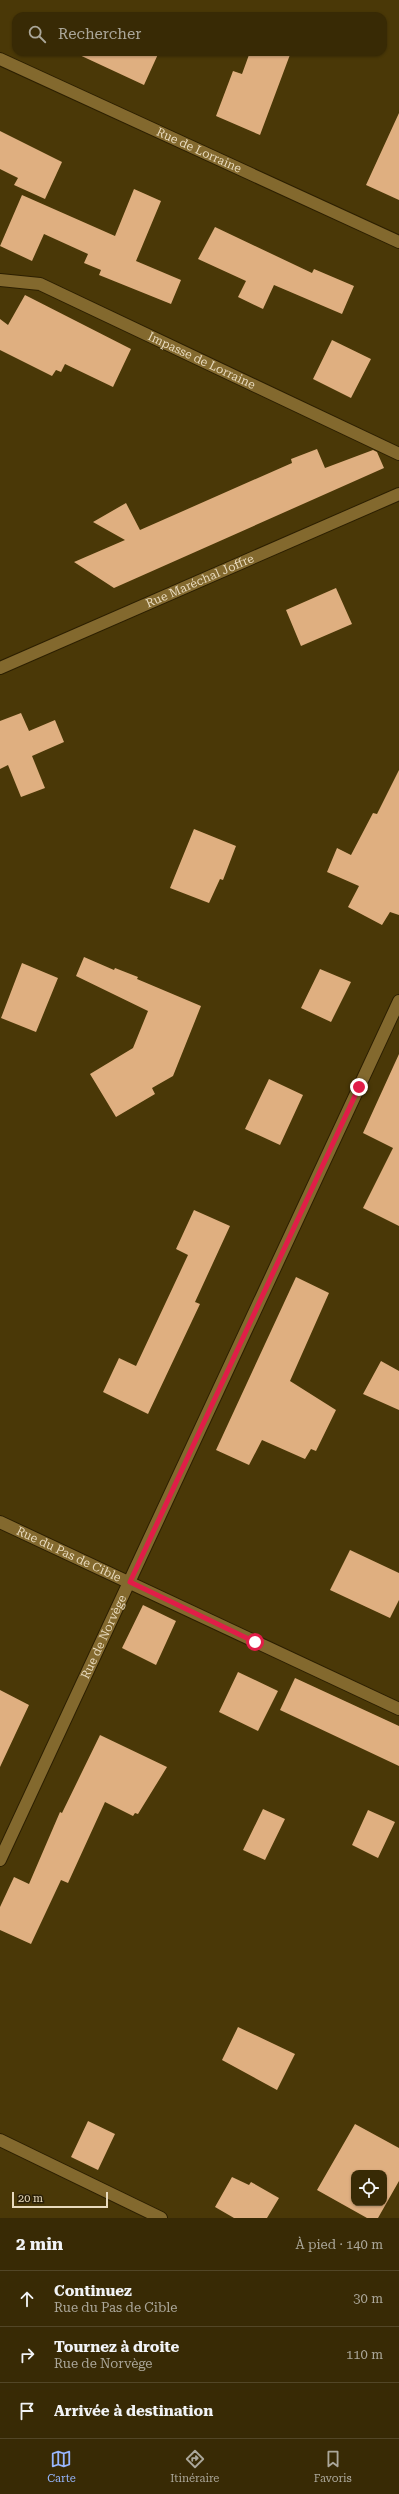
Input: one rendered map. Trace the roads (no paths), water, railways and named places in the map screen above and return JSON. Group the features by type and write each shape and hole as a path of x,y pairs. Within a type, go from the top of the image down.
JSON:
{"street":[{"name":"Rue de Lorraine","path":"0,59 399,242"},
{"name":"Impasse de Lorraine","path":"0,280 40,284 399,454"},
{"name":"Rue Maréchal Joffre","path":"0,668 399,494"},
{"name":"Rue de Norvège","path":"0,1860 399,1001"},
{"name":"Rue du Pas de Cible","path":"0,1522 399,1709"},
{"path":"0,2140 161,2218"}]}
